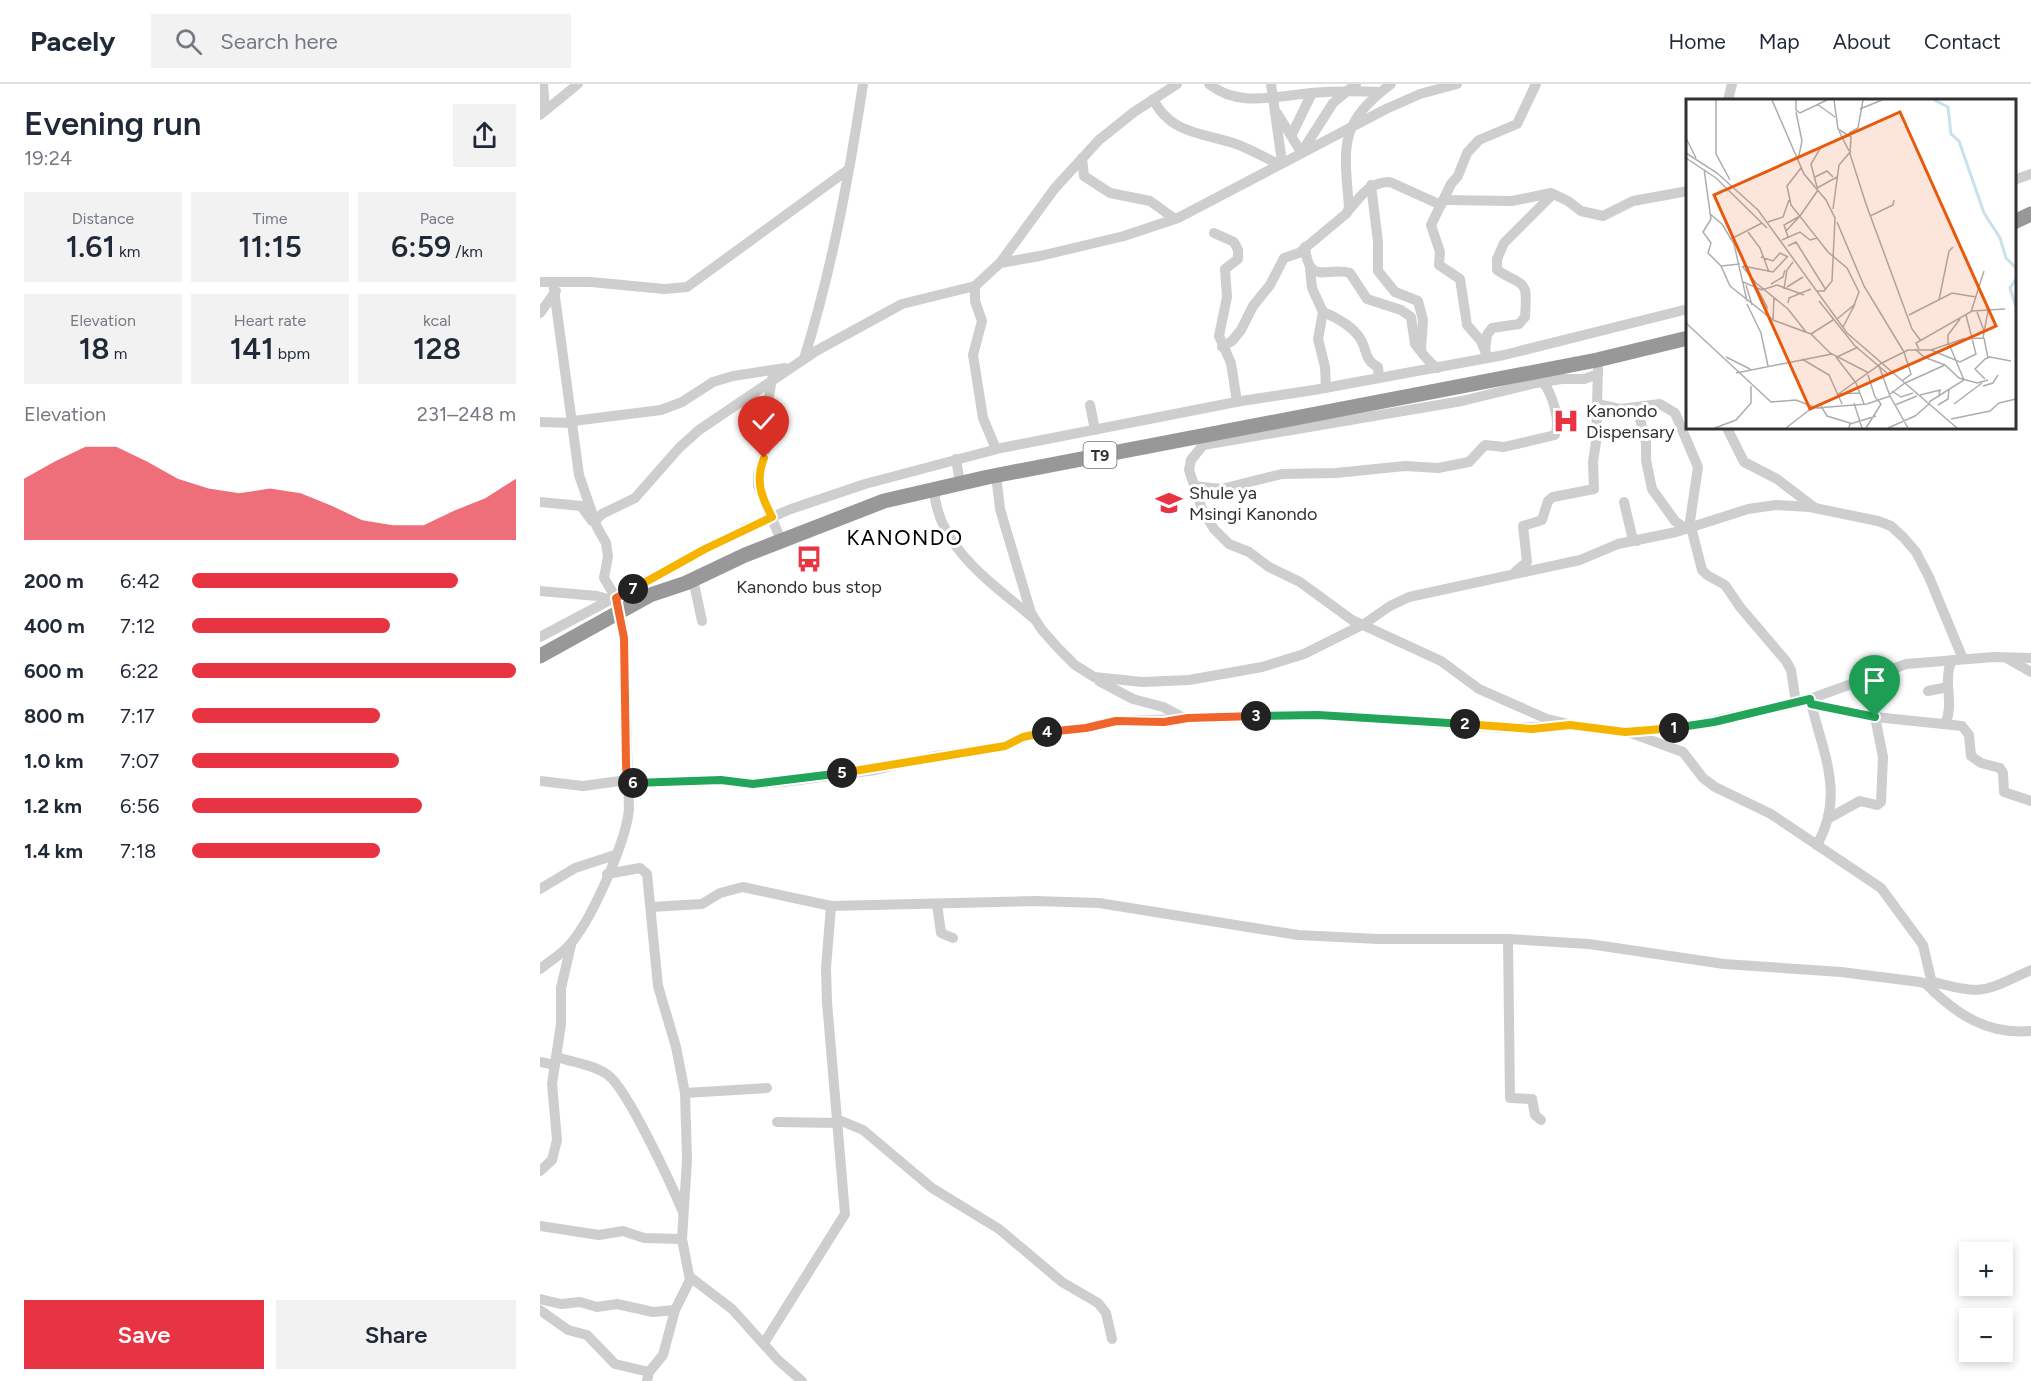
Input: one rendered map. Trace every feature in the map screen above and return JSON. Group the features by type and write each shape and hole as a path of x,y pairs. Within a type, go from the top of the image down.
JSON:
{"highway":[{"path":"2016,221 2031,214"},
{"name":"T9","path":"540,656 616,604 650,595 693,579 781,540 884,501 996,475 1207,439 1597,367 1686,339"}],"street":[{"path":"543,84 543,112"},
{"path":"543,112 578,84"},
{"path":"804,358 824,295 864,84"},
{"path":"596,524 602,514 635,498 690,438 804,358 902,304 975,286 1000,263 1055,188 1082,158 1118,124 1177,84"},
{"path":"1209,84 1222,93 1234,97 1274,98 1312,90 1352,88 1380,92"},
{"path":"1271,84 1281,162"},
{"path":"1349,210 1344,154 1351,128 1364,108 1391,84"},
{"path":"1000,263 1124,236 1175,219 1302,151 1412,97 1456,84"},
{"path":"1486,354 1467,325 1460,279 1439,265 1440,252 1431,226 1451,184 1458,176 1467,153 1479,140 1517,124 1536,84"},
{"path":"1728,99 1732,84"},
{"path":"1302,151 1333,103 1352,88"},
{"path":"1281,162 1312,90"},
{"path":"1153,99 1162,115 1180,129 1235,144 1281,162"},
{"path":"1276,113 1302,151"},
{"path":"1082,158 1084,176 1091,182 1110,193 1150,201 1175,219"},
{"path":"540,282 554,286 664,289 687,287 849,169"},
{"path":"2016,179 2031,174"},
{"path":"1222,347 1232,341 1241,330 1253,306 1270,285 1284,258 1295,255 1341,220 1371,185 1390,182 1442,203 1512,201 1553,194 1581,211 1603,216 1633,201 1686,191"},
{"path":"1371,185 1378,243 1378,271 1395,292 1418,301 1424,320 1421,350"},
{"path":"1486,354 1489,331 1521,323 1525,317 1525,287 1522,283 1497,270 1499,252 1512,234 1553,194"},
{"path":"1214,232 1233,242 1239,254 1238,259 1225,269 1227,297 1219,332 1222,347 1230,363 1238,402"},
{"path":"1305,247 1312,288 1323,312 1318,339 1325,367 1326,388"},
{"path":"1310,268 1319,273 1350,273 1367,299 1406,312 1413,322 1415,344 1427,361 1437,368"},
{"path":"540,313 554,286"},
{"path":"540,1171 552,1161 557,1140 552,1084 556,1061 561,988 571,945 595,907 628,819 624,638 616,604 604,578 607,551 579,475 554,286"},
{"path":"975,286 975,301 982,321 973,349 974,362 983,418 996,449"},
{"path":"540,637 616,604 705,549 772,517 865,484 996,449 1238,402 1437,368 1486,354 1561,343 1686,310"},
{"path":"1323,312 1336,317 1358,335 1368,361 1378,367 1379,378"},
{"path":"1597,367 1584,379 1543,382 1462,401 1207,439 1191,460 1189,470 1202,509 1214,529 1229,544 1254,555 1269,567 1300,582 1352,620 1447,665 1479,689 1528,711 1570,725 1625,732 1683,752 1703,778 1714,787 1771,814 1881,888 1923,945 1934,987 1965,1017 1979,1025 1996,1030 2031,1031"},
{"path":"1513,573 1527,562 1522,526 1542,520 1548,501 1553,497 1594,489 1597,367"},
{"path":"540,422 573,422 661,410 682,402 713,382 733,376 789,368"},
{"path":"772,379 766,414 768,440 758,475 760,493 781,540"},
{"path":"1202,509 1211,495 1221,489 1282,474 1336,473 1405,466 1438,468 1469,462 1485,445 1504,447 1553,437 1557,428 1556,416 1549,392 1543,382"},
{"path":"1090,405 1095,430"},
{"path":"1597,405 1620,409 1663,405 1675,413 1698,467 1689,528 1702,570 1725,585 1740,607 1786,661 1791,670 1796,703"},
{"path":"1636,407 1646,443 1646,460 1652,489 1675,521 1689,528"},
{"path":"1728,429 1744,462 1778,479 1815,508"},
{"path":"956,459 960,483"},
{"path":"996,475 1000,509 1035,620"},
{"path":"1194,486 1221,489"},
{"path":"933,489 934,505 944,530 986,581 1035,620 1075,665 1123,694 1143,703 1163,707 1184,718"},
{"path":"540,502 581,506 596,524"},
{"path":"1624,502 1632,536 1637,541"},
{"path":"1094,677 1142,682 1189,680 1226,674 1304,654 1364,624 1390,606 1410,597 1580,560 1618,544 1689,528 1759,507 1815,508 1878,521 1891,526 1916,552 1929,577 1958,659"},
{"path":"693,579 702,621"},
{"path":"540,591 597,596 616,604"},
{"path":"2006,657 2031,672"},
{"path":"1625,732 1714,722 1811,701 1906,664 1958,659 2031,658"},
{"path":"1945,724 1948,718 1947,673 1958,659"},
{"path":"1928,691 1948,687"},
{"path":"1811,701 1880,718 1956,724 1967,730 1970,735 1969,753 1975,760 2000,768 2003,773 2004,792 2031,801"},
{"path":"1811,701 1828,766 1832,804 1829,818 1816,845"},
{"path":"540,781 583,786 627,782 721,780 753,784 783,782 876,770 935,756 1005,746 1034,734 1086,728 1116,721 1164,722 1184,718 1318,715 1505,728 1532,729 1570,725"},
{"path":"1829,818 1860,801 1880,804 1883,763 1880,718"},
{"path":"540,889 575,868 615,855"},
{"path":"540,1310 568,1330 587,1335 615,1364 648,1377 663,1355 675,1310 689,1284 690,1277 682,1239 687,1160 685,1093 676,1047 658,986 651,908 644,869 607,873"},
{"path":"651,908 702,904 720,893 743,887 831,906 1099,903 1298,935 1378,939 1508,939 1590,944 1756,968 1898,979 1934,987 1974,992 1999,986 2031,970"},
{"path":"937,904 941,933 953,938"},
{"path":"764,1343 844,1214 839,1121 826,979 831,906"},
{"path":"1508,939 1510,1098 1532,1099 1535,1115 1540,1120"},
{"path":"540,969 571,945"},
{"path":"540,1062 556,1061 598,1070 613,1079 626,1096 670,1180 683,1214"},
{"path":"685,1093 767,1088"},
{"path":"777,1122 839,1121 863,1130 932,1188 999,1229 1062,1282 1098,1303 1106,1314 1112,1339"},
{"path":"540,1226 598,1234 623,1231 644,1238 682,1239"},
{"path":"690,1277 732,1309 802,1381"},
{"path":"540,1299 561,1304 587,1302 597,1307 617,1304 652,1312 675,1310"}],"place":[{"name":"Kanondo Dispensary","path":"1566,421"},
{"name":"Shule ya Msingi Kanondo","path":"1169,503"},
{"name":"Kanondo bus stop","path":"809,559"}],"district":[{"name":"KANONDO","path":"905,537"}],"route":[{"path":"764,458 758,475 758,486 772,517 705,549 616,598 624,638 627,783 721,780 753,784 783,782 876,770 935,756 976,752 1005,746 1034,734 1086,728 1116,721 1164,722 1198,717 1318,715 1505,728 1532,729 1570,725 1625,732 1686,727 1810,699 1811,704 1823,708 1875,717"}]}
